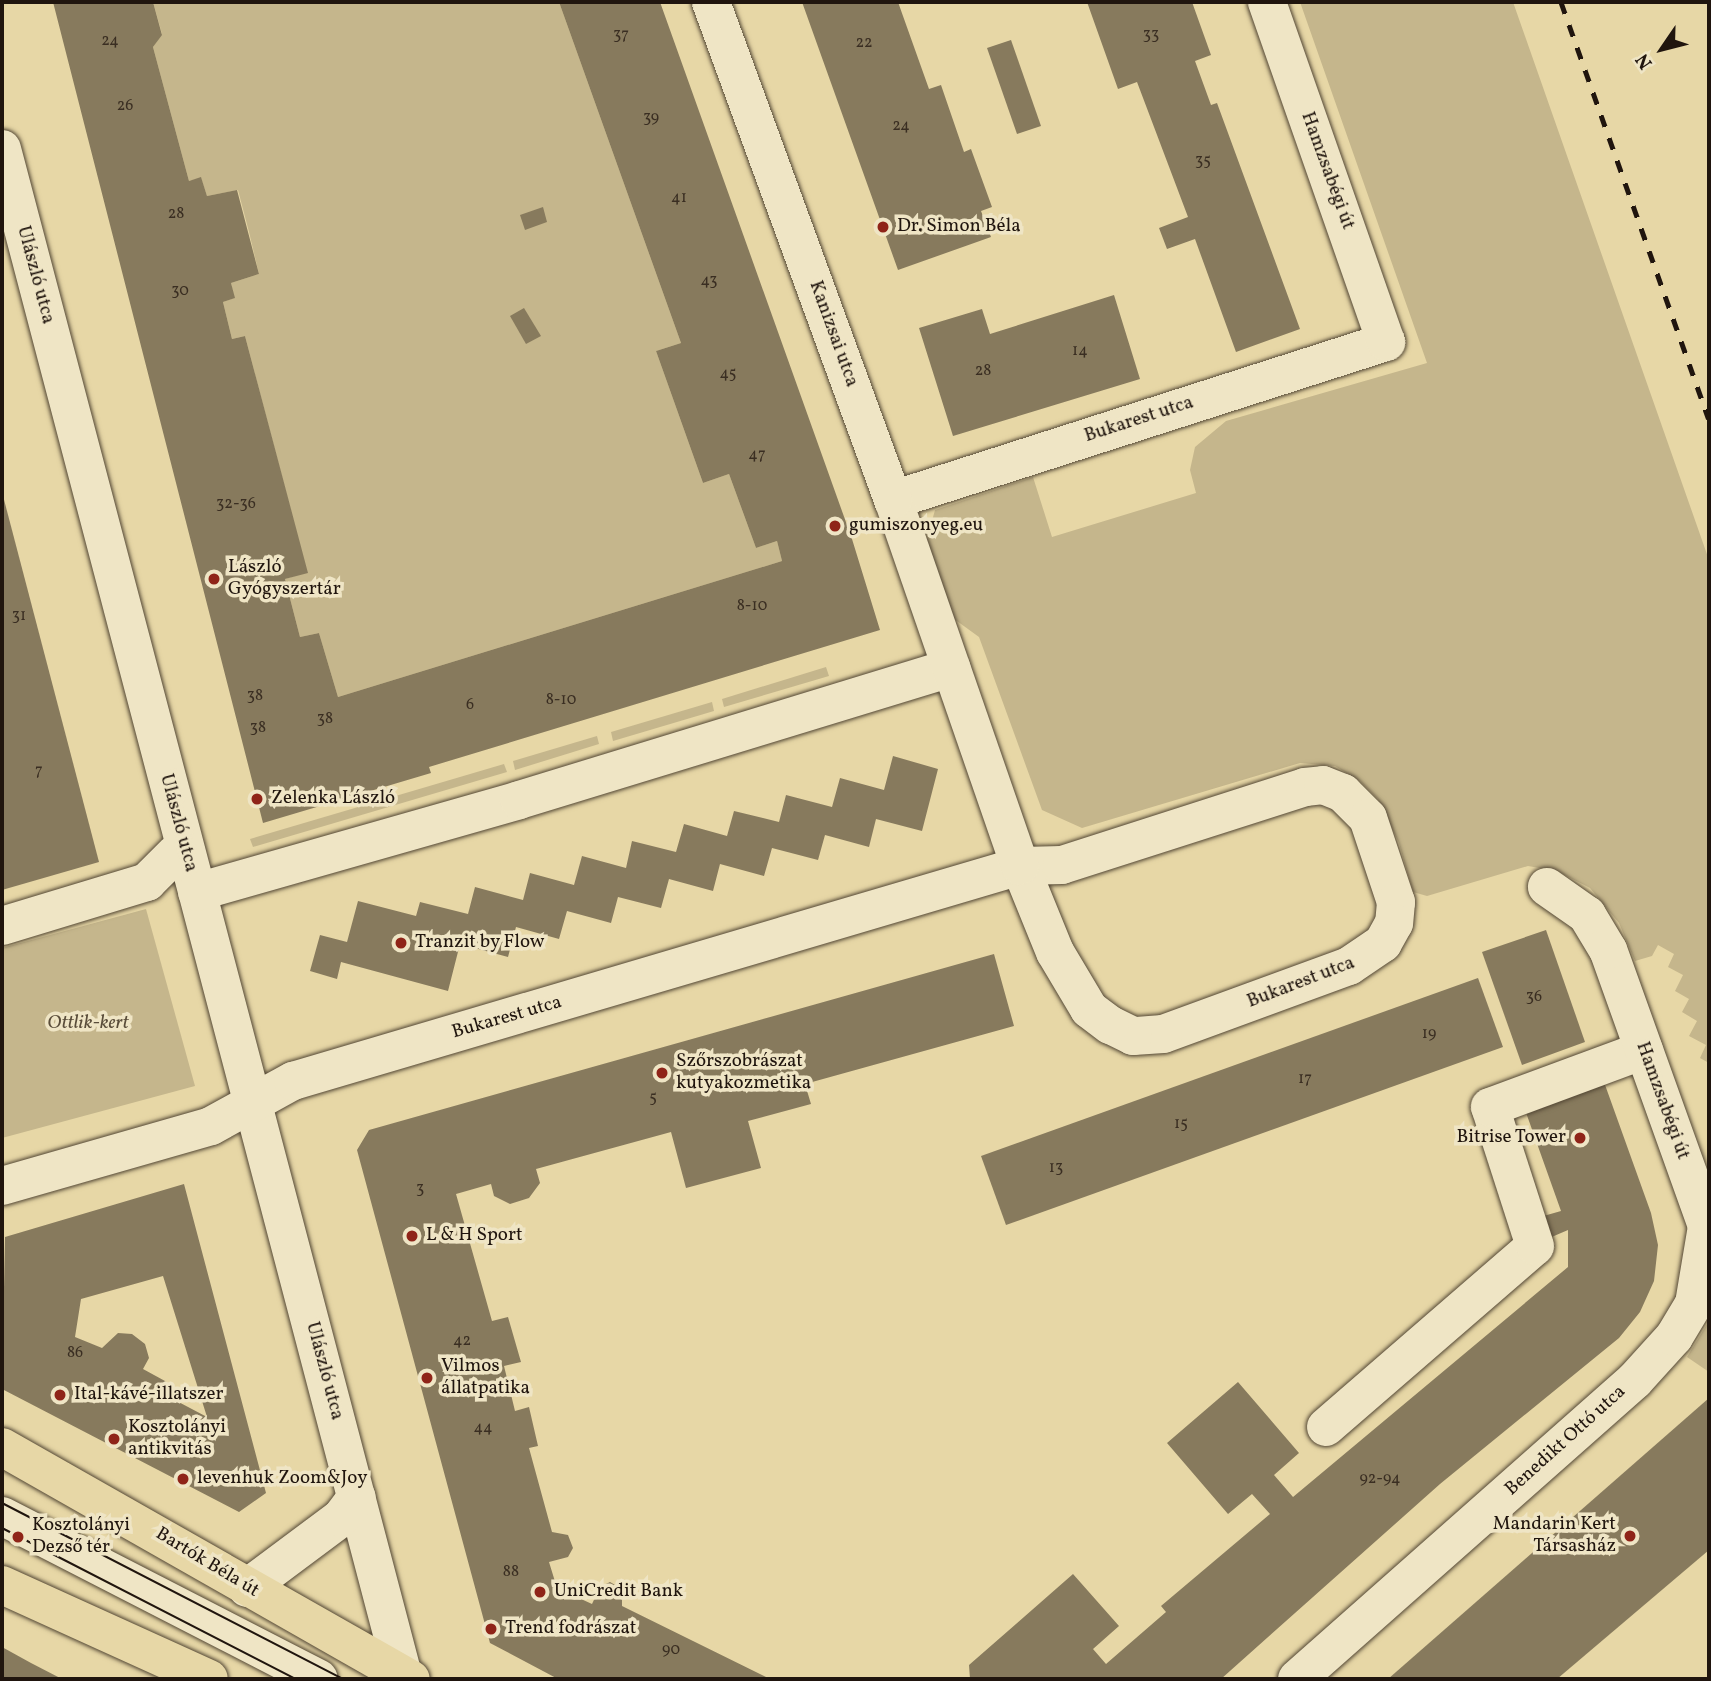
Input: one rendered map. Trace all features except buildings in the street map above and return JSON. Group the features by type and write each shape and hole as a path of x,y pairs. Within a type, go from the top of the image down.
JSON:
{"main road":[{"name":"Bartók Béla út","path":"2,1447 101,1500 247,1588 406,1678"},
{"path":"2,1585 209,1679"}],"street":[{"name":"Kanizsai utca","path":"711,2 893,500 951,668"},
{"name":"Hamzsabégi út","path":"1267,2 1386,342"},
{"name":"Ulászló utca","path":"2,149 406,1678"},
{"name":"Bukarest utca","path":"893,500 1386,342"},
{"name":"Bukarest utca","path":"2,1186 211,1126 293,1081 1020,866 1062,865 1287,792 1323,785 1343,793 1368,818 1394,894 1394,923 1383,943 1349,966 1163,1034 1133,1036 1089,1009 1055,952 1020,866 951,668"},
{"path":"197,892 519,800 951,668"},
{"path":"2,926 147,882 175,854"},
{"name":"Hamzsabégi út","path":"1546,887 1587,915 1608,950 1707,1226 1694,1304 1674,1337"},
{"path":"1325,1427 1535,1247 1490,1107 1644,1051"},
{"name":"Benedikt Ottó utca","path":"1297,1679 1634,1380 1674,1337"},
{"path":"247,1588 341,1518 357,1497"},
{"path":"2,1516 319,1679"}],"green space":[{"path":"153,2 559,2 681,343 656,351 703,483 729,474 756,548 777,541 782,561 338,697 319,633 300,637 285,579 307,572 245,336 232,339 223,302 234,298 231,283 259,274 238,190 207,196 201,178 189,181 153,47 162,34"},
{"path":"1300,2 1513,2 1709,560 1709,1063 1700,1058 1706,1045 1689,1036 1697,1021 1682,1012 1689,999 1675,991 1683,975 1668,967 1674,954 1658,945 1652,956 1635,961 1619,923 1590,888 1557,871 1528,866 1427,896 1413,892 1399,843 1378,799 1360,781 1335,766 1300,763 1082,828 1042,810 979,637 950,616 925,546 935,510 1033,477 1052,537 1196,493 1190,470 1195,447 1226,421 1427,363"},
{"path":"826,667 829,676 724,707 722,699"},
{"path":"712,702 714,711 613,741 611,732"},
{"path":"597,736 599,744 515,770 513,761"},
{"path":"504,764 507,772 253,847 250,839"},
{"name":"Ottlik-kert","path":"146,909 195,1086 2,1138 2,948"},
{"path":"1709,1321 1709,1372 1687,1357"}],"tram line":[{"path":"2,1503 343,1679"},
{"path":"2,1528 296,1679"}],"railway":[{"path":"1561,2 1709,419"}],"place":[{"name":"Dr. Simon Béla","path":"883,227"},
{"name":"gumiszonyeg.eu","path":"835,526"},
{"name":"László Gyógyszertár","path":"214,579"},
{"name":"Zelenka László","path":"257,799"},
{"name":"Tranzit by Flow","path":"401,943"},
{"name":"Szőrszobrászat kutyakozmetika","path":"662,1073"},
{"name":"Bitrise Tower","path":"1580,1138"},
{"name":"L & H Sport","path":"412,1236"},
{"name":"Vilmos állatpatika","path":"427,1378"},
{"name":"Ital-kávé-illatszer","path":"60,1395"},
{"name":"Kosztolányi antikvitás","path":"114,1439"},
{"name":"levenhuk Zoom&Joy","path":"183,1479"},
{"name":"Mandarin Kert Társasház","path":"1630,1536"},
{"name":"Kosztolányi Dezső tér","path":"18,1537"},
{"name":"UniCredit Bank","path":"540,1592"},
{"name":"Trend fodrászat","path":"491,1629"}]}
